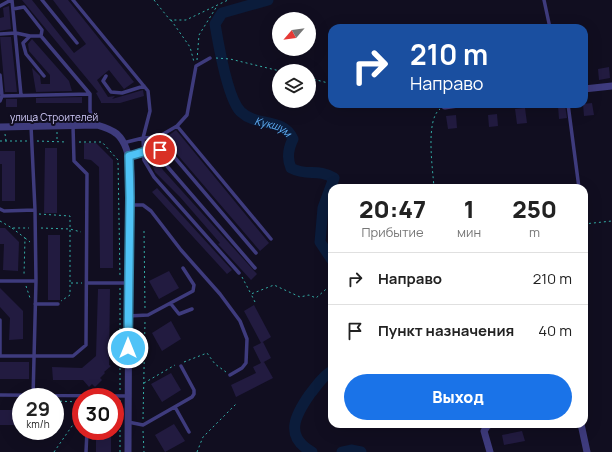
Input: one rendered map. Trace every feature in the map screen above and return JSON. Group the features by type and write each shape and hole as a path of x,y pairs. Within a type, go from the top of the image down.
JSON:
{"street":[{"path":"588,89 612,86"},
{"name":"улица Строителей","path":"0,126 97,125 108,128 117,134 123,142"},
{"path":"123,142 129,156 130,205 128,283 128,452"},
{"path":"486,428 484,431 490,452"},
{"path":"582,428 587,452"}],"lane":[{"path":"0,6 12,0 21,95"},
{"path":"42,0 77,43"},
{"path":"73,0 148,90 150,111 143,138 143,154 144,160 154,177 239,273"},
{"path":"544,0 549,24"},
{"path":"13,9 24,7 42,30 41,36 90,94 90,111 97,125"},
{"path":"0,34 16,33 30,36 41,36"},
{"path":"30,36 23,43 26,54 44,76"},
{"path":"123,142 158,137 177,126 187,116 196,66 210,58"},
{"path":"0,75 2,96 0,101"},
{"path":"106,76 103,81 111,92 122,92 144,86"},
{"path":"2,96 90,94"},
{"path":"569,108 578,184"},
{"path":"31,126 35,212 36,281 33,388"},
{"path":"0,320 0,356 73,356 86,346 87,174 74,161 73,126"},
{"path":"177,126 271,239"},
{"path":"129,156 143,154 154,149 170,152 256,253"},
{"path":"160,150 166,165 255,268"},
{"path":"130,205 142,205 151,211 181,250 220,294 240,321 248,339 246,363 242,368 230,375"},
{"path":"0,209 4,211 35,212"},
{"path":"128,316 145,316 190,294 194,288 183,268"},
{"path":"0,281 36,281"},
{"path":"87,283 128,283"},
{"path":"35,304 58,304"},
{"path":"171,304 179,314 192,309"},
{"path":"128,422 143,425 192,397 194,394 181,366"},
{"path":"0,395 12,395"},
{"path":"175,407 189,432"},
{"path":"86,452 87,440"}],"path":[{"path":"154,0 190,47 196,66"},
{"path":"170,20 186,20 228,0"},
{"path":"196,66 199,35 218,6"},
{"path":"210,58 230,59 272,69"},
{"path":"316,80 328,83"},
{"path":"434,184 431,128 435,113 442,108"},
{"path":"58,118 73,119 90,111"},
{"path":"57,130 57,142"},
{"path":"0,134 6,134 6,141"},
{"path":"0,141 102,142 118,160 120,388"},
{"path":"35,212 70,216 69,297 58,304"},
{"path":"0,221 25,238 24,281 35,309"},
{"path":"588,224 612,221"},
{"path":"12,228 70,229 87,233"},
{"path":"144,231 144,452"},
{"path":"239,273 255,302"},
{"path":"70,283 87,283"},
{"path":"251,294 274,285 300,297 309,295 316,298 328,288"},
{"path":"144,383 168,368 207,353 215,364 230,375"},
{"path":"197,452 203,437 237,403"},
{"path":"54,452 72,426"},
{"path":"120,440 120,452"}],"building":[{"path":"22,0 32,0 74,53 86,44 53,0 68,0 134,82 124,89 109,70 97,80 108,97 115,96 112,99 143,90 144,96 120,103 101,103 96,93 98,92"},
{"path":"9,6 11,29 0,31 0,18 4,17 3,8"},
{"path":"0,37 11,37 17,92 5,92"},
{"path":"32,39 69,81 72,91 36,92 32,68 40,76 41,84 50,84 50,75 29,51 28,44"},
{"path":"609,67 610,78 599,80 598,69"},
{"path":"82,97 82,103 36,103 36,98"},
{"path":"6,99 17,99 17,107 6,107"},
{"path":"588,103 592,103 594,115 584,116 583,108 588,108"},
{"path":"525,108 527,123 517,124 515,109"},
{"path":"558,108 565,108 567,118 559,119"},
{"path":"497,114 498,126 489,127 488,115"},
{"path":"456,115 457,128 448,129 446,116"},
{"path":"176,130 269,243 260,251 164,139"},
{"path":"84,143 96,143 113,160 113,268 100,268 99,167 91,160 84,159"},
{"path":"45,148 57,148 57,213 44,213"},
{"path":"0,151 15,151 15,201 2,201 2,164 0,164"},
{"path":"152,155 158,156 163,170 257,274 251,280 218,244 220,243 180,197 155,172 152,164"},
{"path":"157,188 232,270 227,274 152,192"},
{"path":"0,228 5,228 19,242 18,271 3,270 4,244 0,244"},
{"path":"48,235 60,235 60,300 48,300"},
{"path":"169,271 179,288 159,299 149,281"},
{"path":"0,288 23,311 23,339 9,340 10,318 0,307"},
{"path":"98,289 110,289 109,365 111,366 104,372 105,373 100,378 102,380 95,387 92,384 89,387 83,380 53,380 52,367 82,368 96,356"},
{"path":"254,305 271,337 261,343 244,311"},
{"path":"171,321 181,339 162,351 152,333"},
{"path":"263,342 271,358 262,363 264,362 273,378 236,397 231,385 256,373 253,367 261,363 253,347"},
{"path":"0,362 29,362 29,379 0,379"},
{"path":"171,373 181,390 162,402 151,384"},
{"path":"0,410 12,410 12,425 0,425"},
{"path":"174,424 185,441 165,452 155,435"},
{"path":"522,431 525,441 504,445 502,435"},
{"path":"96,440 111,440 111,452 96,452"}],"waterway":[{"name":"Кукшум","path":"268,0 222,13 215,24 224,70 232,96 236,106 247,117 276,125 289,132 293,139 289,154 291,168 302,172 322,173 328,175 334,178 332,184"},
{"name":"Кукшум","path":"328,194 323,208 320,242 328,254"},
{"name":"Кукшум","path":"312,452 303,446 297,439 295,424 300,409 310,394 328,374"},
{"name":"Кукшум","path":"342,452 351,450 361,452"}],"route":[{"path":"128,348 130,205 129,156 143,154 154,149 160,150"}]}
